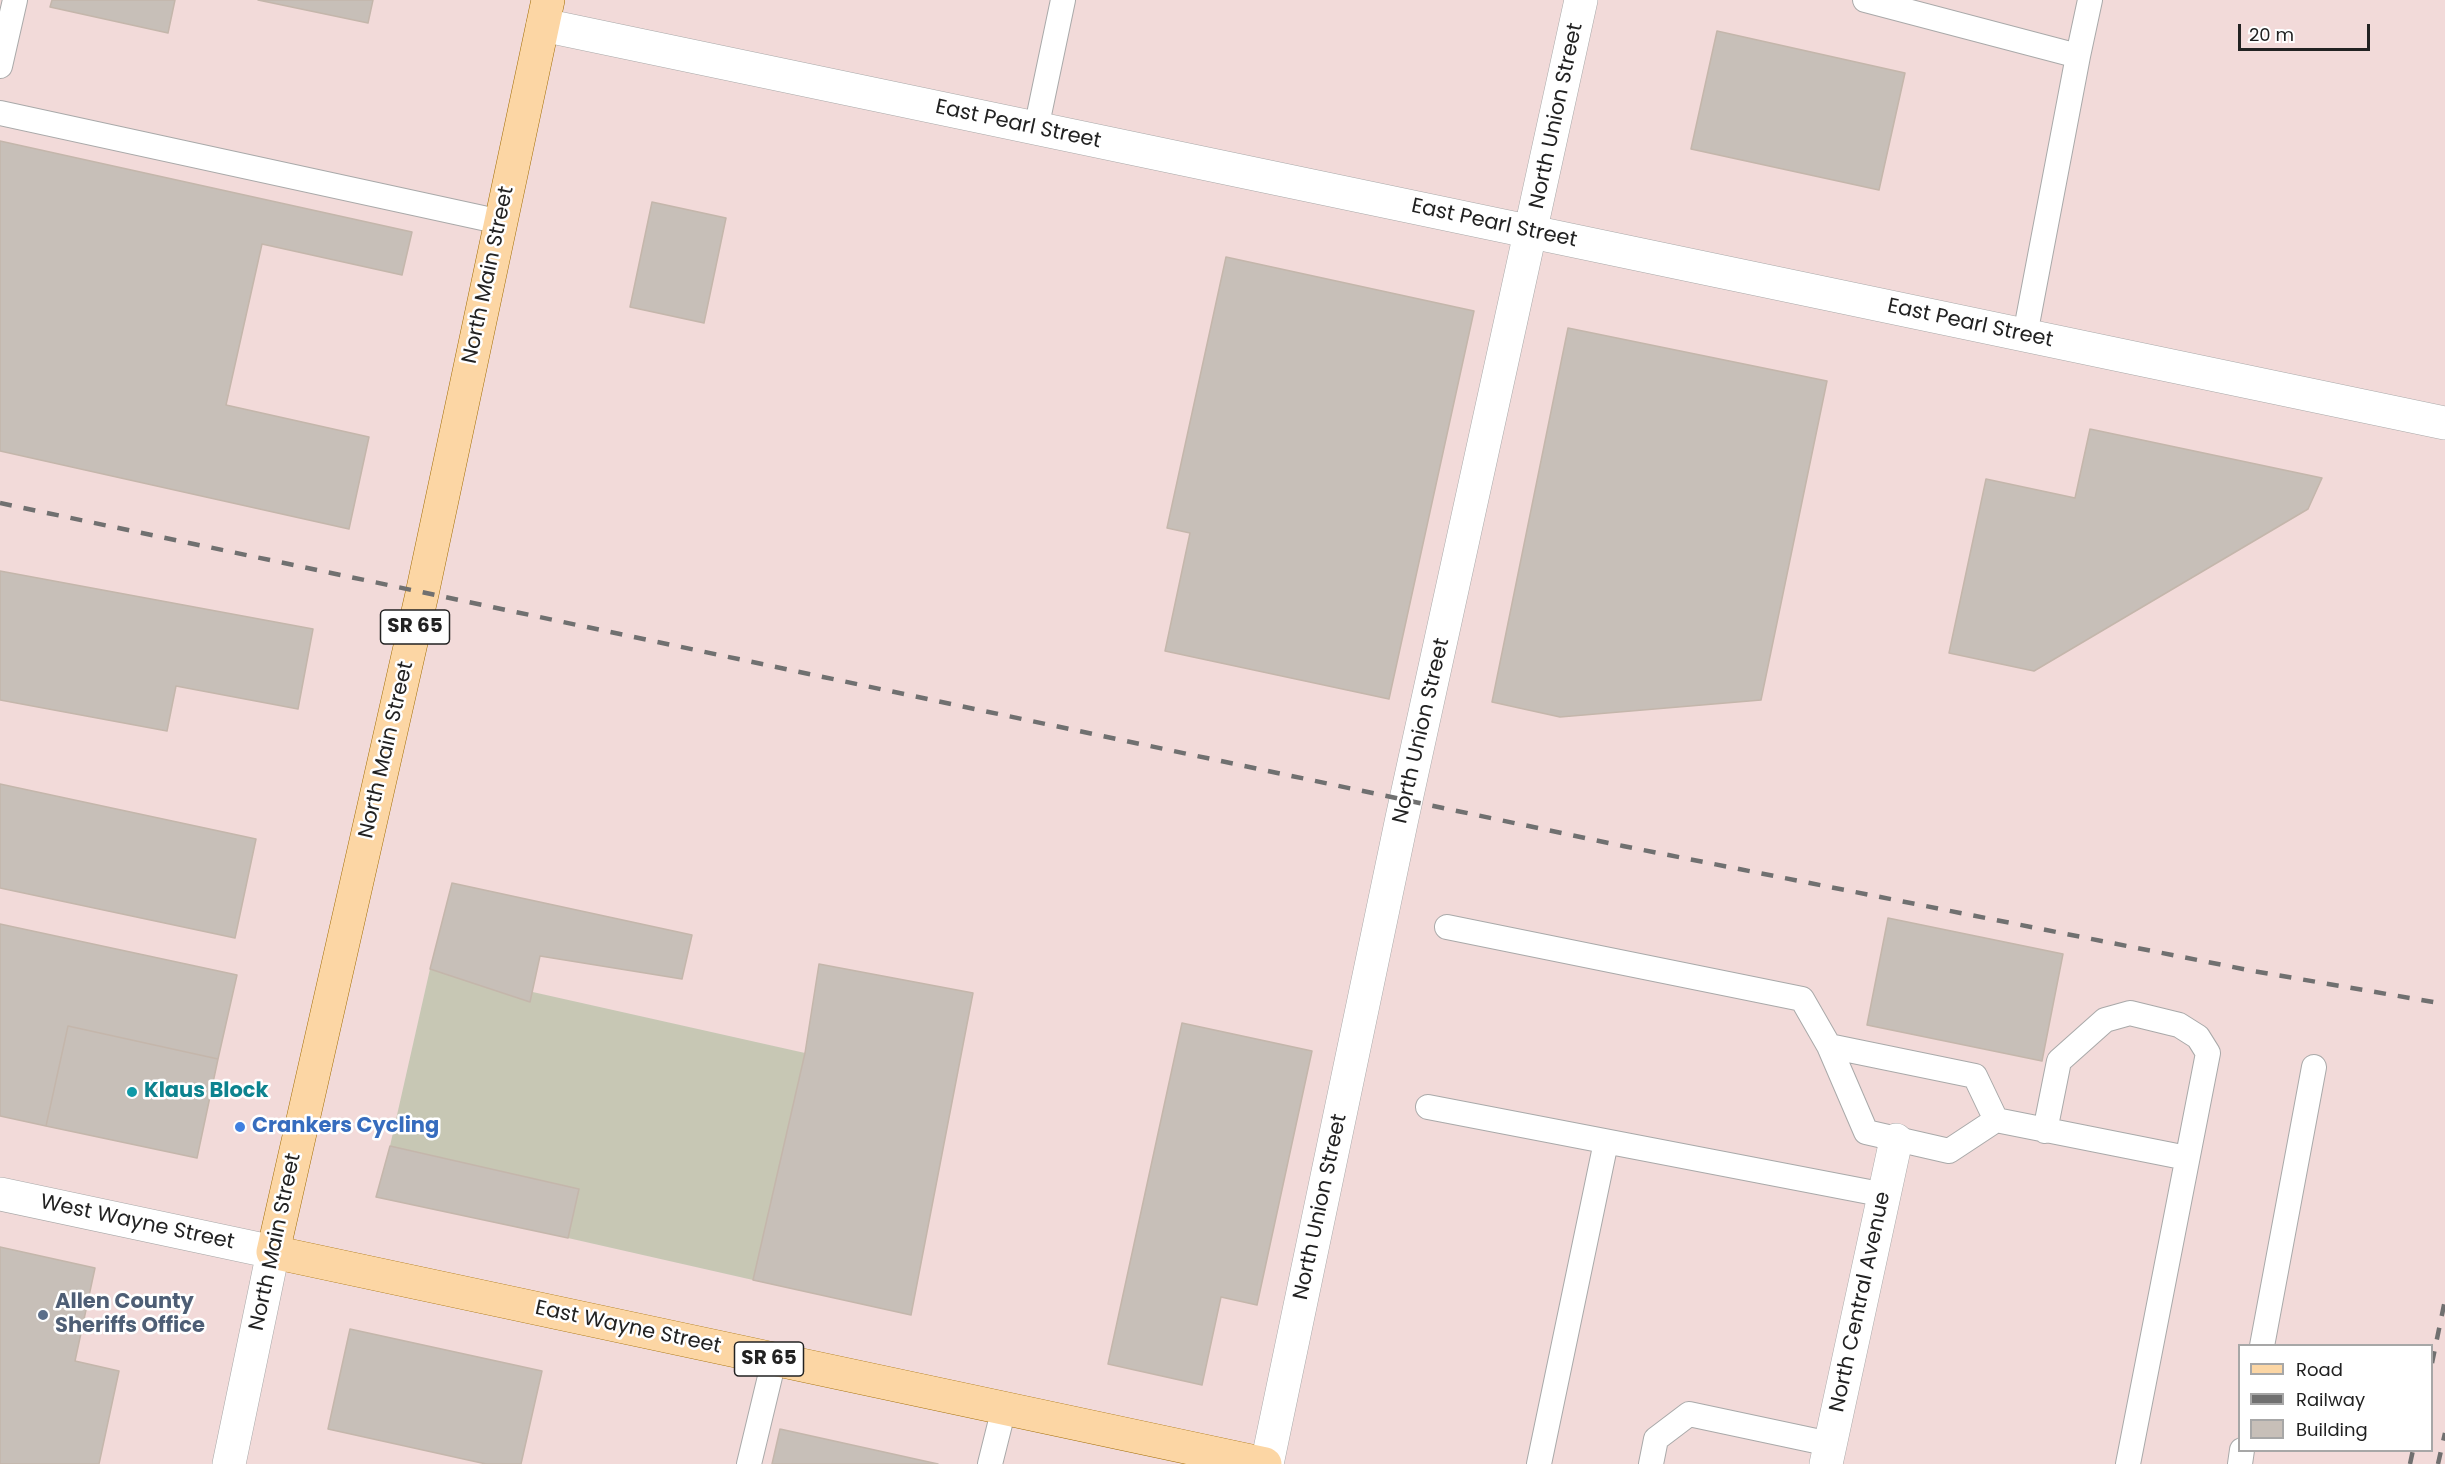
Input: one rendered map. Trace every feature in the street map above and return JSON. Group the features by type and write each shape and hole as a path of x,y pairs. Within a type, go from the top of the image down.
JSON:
{"main road":[{"name":"North Main Street","path":"273,1252 422,594 546,13"},
{"name":"East Wayne Street","path":"273,1252 1266,1464"}],"street":[{"name":"North Union Street","path":"1266,1464 1402,818 1581,0"},
{"name":"East Pearl Street","path":"546,13 1036,129 2445,423"},
{"name":"North Central Avenue","path":"1828,1454 1896,1140"},
{"name":"West Wayne Street","path":"0,1194 273,1252"},
{"name":"North Main Street","path":"229,1464 273,1252"}],"lane":[{"path":"0,66 15,0"},
{"path":"1036,129 1063,0"},
{"path":"1865,0 2078,56"},
{"path":"2025,335 2090,0"},
{"path":"0,114 501,222"},
{"path":"1447,927 1802,999 1829,1046 1866,1132 1949,1151 1996,1120 2187,1158"},
{"path":"2045,1131 2059,1061 2104,1020 2130,1014 2179,1025 2198,1037 2208,1053 2128,1464"},
{"path":"1829,1046 1975,1076 1996,1120"},
{"path":"2262,1344 2314,1067"},
{"path":"1428,1107 1885,1195"},
{"path":"1539,1464 1606,1142"},
{"path":"749,1464 774,1360"},
{"path":"990,1464 1004,1408"},
{"path":"1651,1464 1656,1439 1689,1414 1828,1454"}],"shaded area":[{"path":"0,0 2445,0 2445,1464 0,1464"},
{"path":"430,969 805,1053 753,1280 568,1238 579,1189 390,1146"}],"building":[{"path":"52,0 175,0 168,33 50,7"},
{"path":"258,0 373,0 368,23"},
{"path":"1717,31 1905,73 1879,190 1691,149"},
{"path":"0,141 412,232 402,275 262,244 226,405 369,437 349,529 0,451"},
{"path":"652,202 726,218 704,323 630,307"},
{"path":"1226,257 1474,311 1389,699 1165,651 1190,533 1167,528"},
{"path":"1568,328 1827,381 1761,700 1560,717 1492,702"},
{"path":"2090,429 2322,478 2308,509 2034,671 1949,653 1986,479 2075,498"},
{"path":"0,571 313,629 298,709 176,686 167,731 0,700"},
{"path":"0,784 256,839 235,938 0,888"},
{"path":"452,883 692,935 682,979 540,956 530,1002 430,969"},
{"path":"1888,918 2063,954 2042,1061 1867,1025"},
{"path":"0,924 237,975 218,1059 68,1026 46,1126 0,1116"},
{"path":"819,964 973,993 911,1315 753,1280 805,1053"},
{"path":"1182,1023 1312,1051 1257,1305 1221,1297 1202,1385 1108,1364"},
{"name":"Klaus Block","path":"68,1026 218,1059 197,1158 46,1126"},
{"path":"390,1146 579,1189 568,1238 376,1197"},
{"name":"Allen County Sheriffs Office","path":"0,1247 95,1268 75,1361 119,1371 99,1464 0,1464"},
{"path":"350,1329 542,1371 521,1464 486,1464 328,1429"},
{"path":"780,1429 938,1464 772,1464"}],"railway":[{"path":"0,503 1623,846 2253,971 2445,1004"},
{"path":"2433,1358 2445,1300"},
{"path":"2438,1464 2445,1433"},
{"path":"2410,1464 2413,1452"}],"place":[{"name":"Klaus Block","path":"132,1092"},
{"name":"Crankers Cycling","path":"240,1127"},
{"name":"Allen County Sheriffs Office","path":"43,1315"}]}
